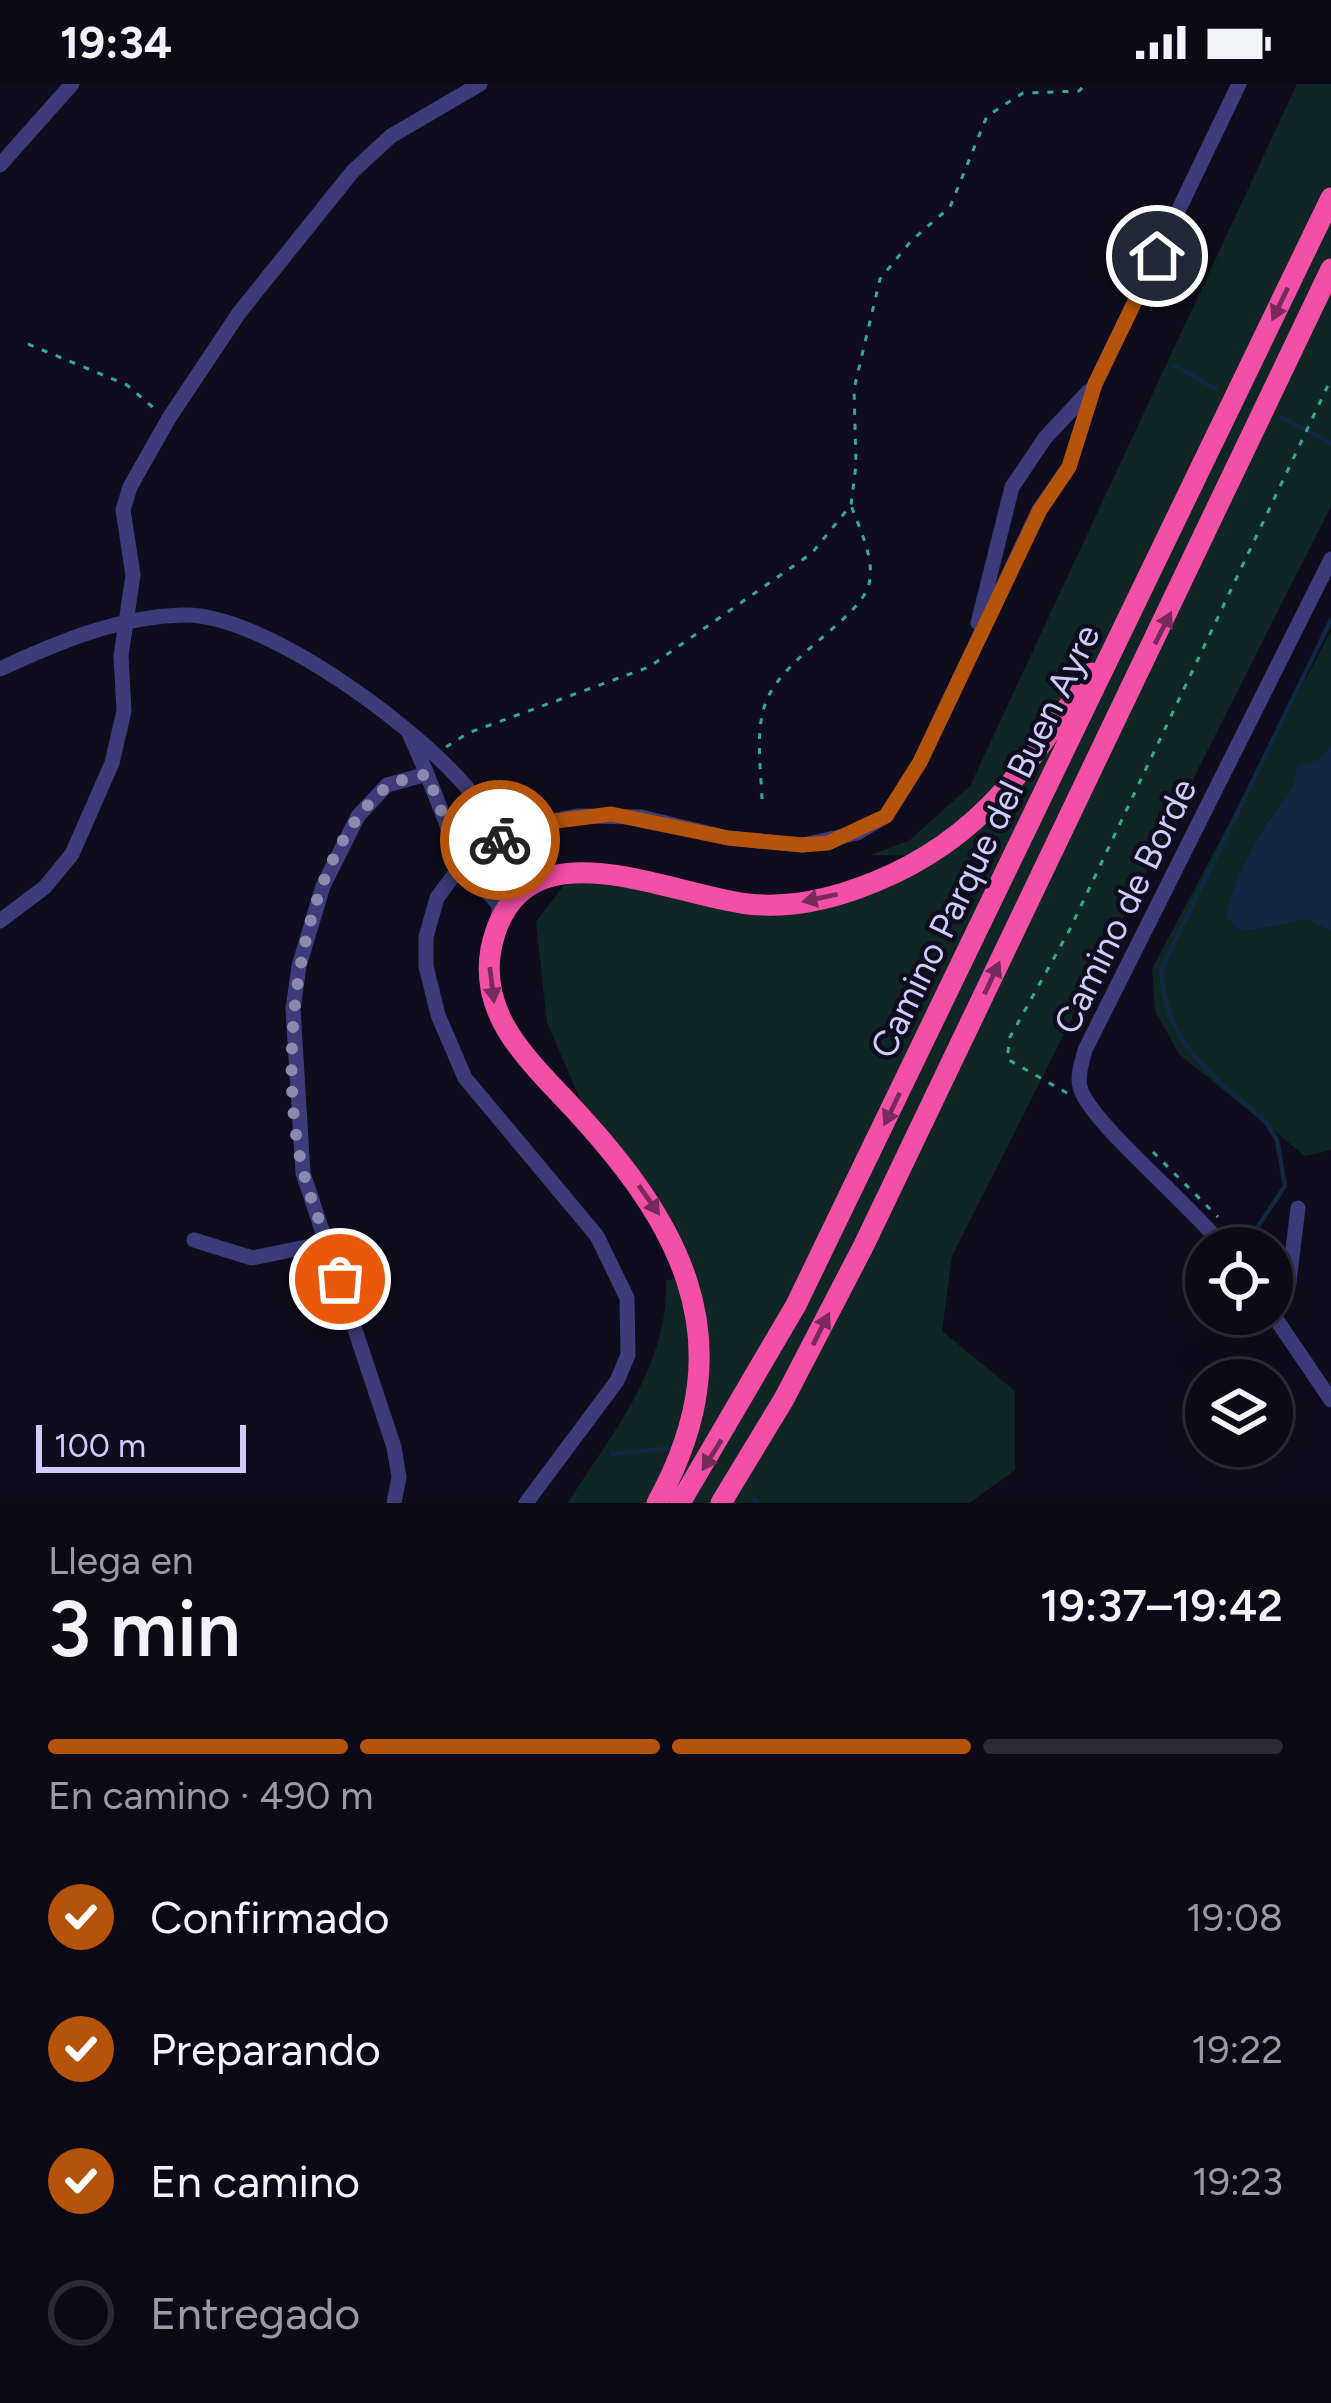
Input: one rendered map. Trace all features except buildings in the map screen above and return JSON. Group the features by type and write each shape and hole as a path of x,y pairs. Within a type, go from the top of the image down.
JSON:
{"highway":[{"name":"Camino Parque del Buen Ayre","path":"680,1503 796,1305 1331,198"},
{"name":"Camino Parque del Buen Ayre","path":"721,1503 784,1400 864,1245 1331,269"},
{"path":"657,1503 684,1447 693,1413 699,1351 694,1293 652,1203 530,1063 499,1016 489,974 500,921 512,901 541,881 564,873 599,872 725,900 776,905 833,896 890,876 961,834 1012,787 1132,614"}],"street":[{"path":"0,165 72,84"},
{"path":"0,921 45,887 72,854 97,799 124,711 124,622 133,575 123,510 130,487 169,418 239,313 353,171 392,136 479,84"},
{"path":"526,1503 617,1381 628,1355 631,1328 618,1273 597,1237 465,1078 438,1015 426,966 426,937 437,898 462,864 490,844 541,823 611,814 761,843 828,843 886,816 901,796 1040,510 1069,467 1095,384 1239,84"},
{"path":"972,652 1012,488 1045,438 1095,384"},
{"name":"Camino de Borde","path":"1208,1227 1188,1202 1094,1115 1080,1089 1085,1050 1331,559"},
{"path":"0,668 124,622 188,615 229,623 294,653 404,723 480,802 490,844 521,879 541,881"},
{"path":"404,723 462,864 499,905 500,921"},
{"path":"394,1503 399,1477 394,1447 300,1152 293,1031 299,966 323,886 358,816 387,785 427,774"},
{"path":"1293,1249 1298,1208"},
{"path":"194,1240 252,1258 330,1242"},
{"path":"1287,1335 1331,1400"}],"path":[{"path":"762,800 761,719 769,694 808,644 849,614 868,586 868,556 851,505 856,465 854,388 880,279 910,241 950,207 987,116 1007,98 1078,91 1086,84"},
{"path":"28,344 127,385 169,418"},
{"path":"1080,1089 1053,1089 1007,1059 1010,1037 1069,931 1331,380"},
{"path":"434,755 468,733 650,667 812,553 851,505"},
{"path":"1144,1144 1220,1219"}],"green space":[{"path":"1297,84 1331,84 1331,506 952,1256 942,1331 1015,1391 1015,1470 969,1503 568,1503 648,1370 664,1312 666,1280 688,1278 594,1132 547,1022 536,922 574,872 776,905 925,856 871,855 910,840 970,786"},
{"path":"1331,631 1331,746 1270,818 1225,917 1244,932 1307,920 1331,931 1331,1150 1305,1156 1179,1054 1155,1011 1152,969"}],"water":[{"path":"1331,746 1331,931 1307,920 1243,932 1225,917 1243,868 1291,790 1297,766 1318,760"}],"waterway":[{"path":"1174,365 1216,389"},
{"path":"1281,417 1331,443"},
{"path":"1258,1227 1285,1186 1277,1140 1266,1122 1211,1073 1182,1039 1172,1019 1161,970 1331,620"},
{"path":"612,1454 672,1448"},
{"path":"753,1498 757,1503"}],"way so far":[{"path":"340,1279 303,1173 294,1076 293,1010 299,966 323,886 358,816 387,785 427,774 462,864 500,840"}],"route":[{"path":"500,840 541,823 611,814 728,838 802,845 828,843 886,816 920,762 1040,510 1069,467 1095,384 1157,256"}]}
